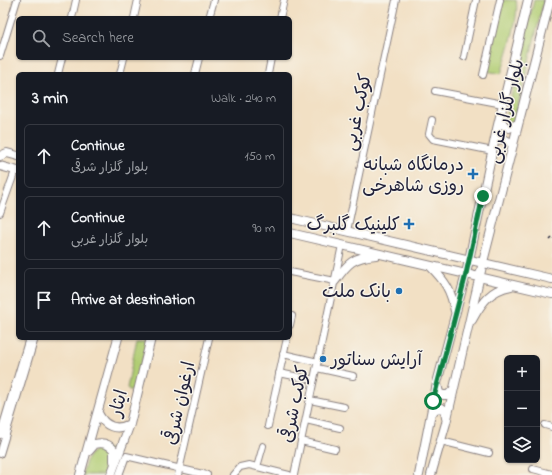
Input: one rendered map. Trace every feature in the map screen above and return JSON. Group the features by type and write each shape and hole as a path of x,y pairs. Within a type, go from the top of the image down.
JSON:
{"main road":[{"name":"بلوار گلزار غربی","path":"419,475 427,441 429,420 437,383 466,274 503,104 528,0"},
{"name":"بلوار گلزار غربی","path":"467,332 483,262 550,0"},
{"path":"500,118 502,124 509,128 518,124"},
{"path":"495,141 505,139 513,145"},
{"path":"2,153 16,156"},
{"path":"1,167 16,171"},
{"path":"292,218 552,279"},
{"path":"292,233 552,294"},
{"path":"335,281 346,266 351,262 359,258 381,254"},
{"path":"430,265 448,286 456,313"},
{"path":"431,475 446,423 467,332 480,306 487,298 501,288 515,285"},
{"name":"ایثار","path":"80,475 117,340"},
{"name":"ایثار","path":"114,473 130,424 151,340"},
{"path":"437,383 439,392 443,395 448,395 454,388"},
{"path":"429,420 433,411 439,408 444,409 445,411 446,423"},
{"path":"98,413 101,420 107,426 123,428 130,424"},
{"path":"85,458 95,444 106,444 111,446 114,450 114,473"}],"street":[{"path":"0,56 17,0"},
{"path":"72,16 76,0"},
{"path":"134,16 138,0"},
{"path":"210,16 214,0"},
{"path":"280,16 284,0"},
{"name":"کوکب غربی","path":"347,231 396,0"},
{"path":"464,57 476,0"},
{"path":"483,75 500,0"},
{"path":"58,72 62,60"},
{"path":"120,72 124,60"},
{"path":"196,72 198,60"},
{"path":"268,72 271,60"},
{"path":"435,91 503,104"},
{"path":"432,120 429,134 433,139 493,151"},
{"path":"0,213 16,171"},
{"name":"کوکب شرقی","path":"294,475 342,245"},
{"path":"292,272 335,281"},
{"path":"0,435 28,340"},
{"path":"0,454 34,340"},
{"name":"ارغوان شرقی","path":"179,472 209,340"},
{"path":"268,426 287,340"},
{"path":"284,354 353,376"},
{"path":"279,373 314,380"},
{"path":"310,400 344,407"},
{"path":"306,420 340,428"},
{"path":"302,441 335,449"},
{"path":"441,441 490,453"},
{"path":"257,467 262,446"},
{"path":"114,473 126,456 179,472 207,475"},
{"path":"233,475 240,467 249,465 289,475"},
{"path":"533,469 552,474"}],"green space":[{"path":"503,0 516,0 517,7 512,37 501,74 487,71"},
{"path":"534,0 544,0 515,118 514,121 510,122 507,121 506,118"},
{"path":"137,340 147,340 135,390 129,390 127,388"},
{"path":"101,446 110,450 111,462 107,475 82,475 90,455"}],"place":[{"name":"درمانگاه شبانه روزی شاهرخی","path":"473,174"},
{"name":"کلینیک گلبرگ","path":"409,224"},
{"name":"بانک ملت","path":"399,291"},
{"name":"آرایش سناتور","path":"323,359"}],"route":[{"path":"433,401 466,274 483,196"}]}
